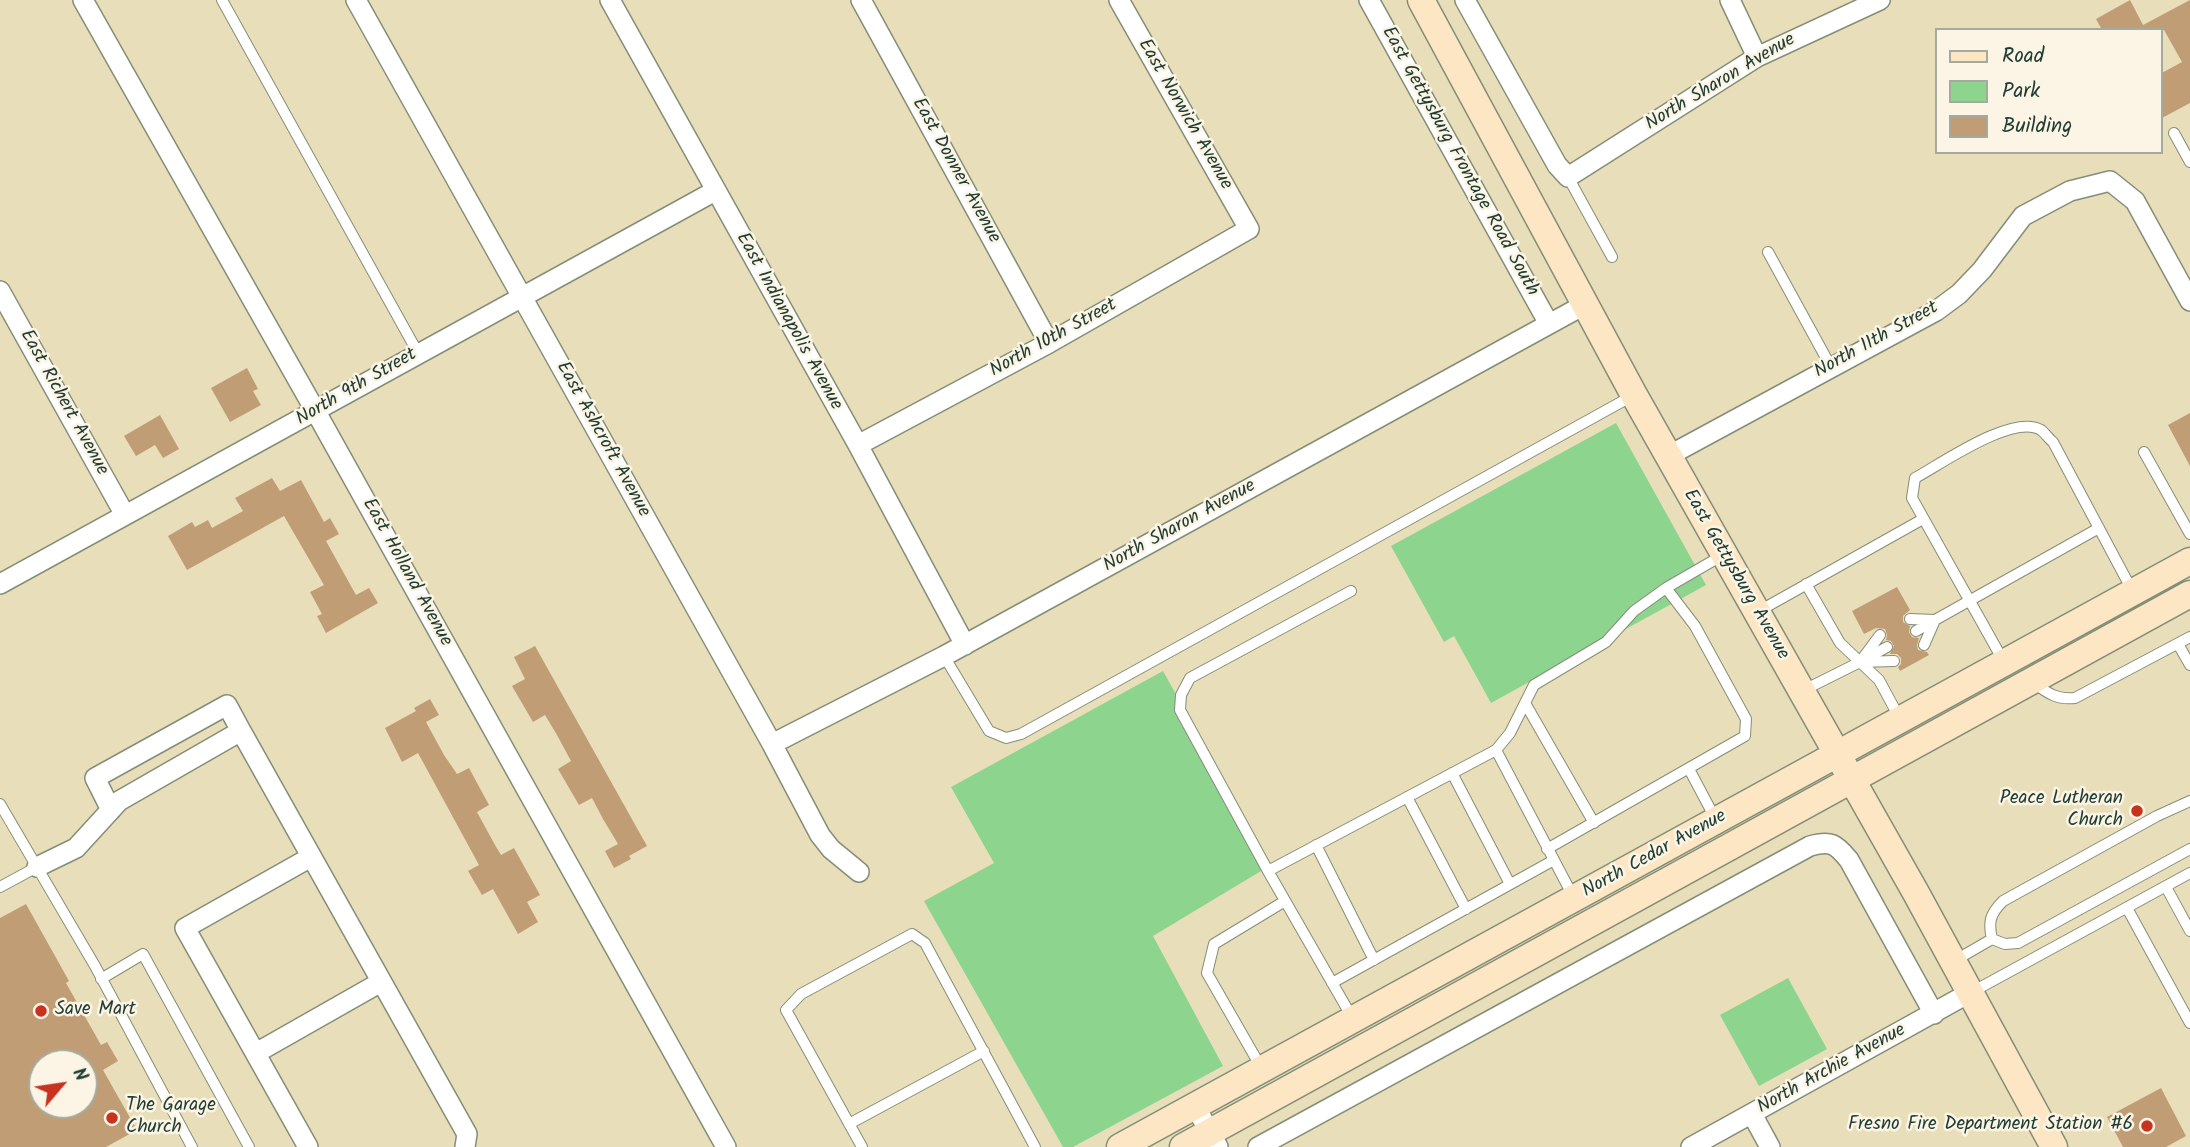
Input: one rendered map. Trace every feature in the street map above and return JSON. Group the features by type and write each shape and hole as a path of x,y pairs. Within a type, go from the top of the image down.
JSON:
{"main road":[{"name":"East Gettysburg Avenue","path":"1421,0 1584,305 1954,961 2054,1147"},
{"name":"North Cedar Avenue","path":"1120,1147 2190,561"},
{"name":"North Cedar Avenue","path":"1183,1147 1214,1140 1499,974 2190,594"},
{"path":"1499,974 1512,957 1569,920 1575,913 1574,899"}],"street":[{"name":"East Holland Avenue","path":"83,0 726,1147"},
{"name":"East Ashcroft Avenue","path":"356,0 772,744 820,835 831,849 859,872"},
{"name":"East Indianapolis Avenue","path":"610,0 858,445 965,645"},
{"name":"East Donner Avenue","path":"861,0 1049,343"},
{"name":"East Norwich Avenue","path":"1119,0 1249,229"},
{"name":"East Gettysburg Frontage Road South","path":"1369,0 1549,324"},
{"path":"1465,0 1556,165 1568,177"},
{"path":"1730,0 1758,57"},
{"name":"North Sharon Avenue","path":"1568,177 1758,57 1880,0"},
{"name":"North 11th Street","path":"1668,456 1936,311 1959,294 1982,270 2022,216 2070,191 2110,181 2135,201 2190,301"},
{"name":"North 9th Street","path":"0,584 715,191"},
{"name":"North 10th Street","path":"858,445 1049,343 1249,229"},
{"name":"East Richert Avenue","path":"0,291 125,515"},
{"name":"North Sharon Avenue","path":"772,744 965,645 1584,305"},
{"path":"111,810 95,778 227,705 467,1134 462,1145"},
{"path":"37,867 76,848 119,801 241,731"},
{"path":"1258,1147 1810,846 1824,842 1838,846 1849,860 1934,1014"},
{"path":"308,1147 186,928 312,857"},
{"path":"256,1054 382,982"},
{"name":"North Archie Avenue","path":"1691,1147 1971,992"},
{"path":"1195,1106 1214,1140"},
{"path":"1752,1114 1770,1147"}],"lane":[{"path":"222,0 418,353"},
{"path":"2174,133 2190,162"},
{"path":"1568,177 1612,257"},
{"path":"1768,252 1831,366"},
{"path":"944,656 989,732 1006,738 1021,734 1634,395"},
{"path":"2004,663 1912,498 1914,478 1999,431 2019,427 2040,429 2053,442 2133,592"},
{"path":"2144,452 2190,534"},
{"path":"1756,612 1923,519"},
{"path":"1916,631 2099,528"},
{"path":"1268,871 1496,750 1510,733 1534,685 1606,642 1634,611 1666,588 1724,555"},
{"path":"1806,584 1840,643 1879,680 1901,720"},
{"path":"1547,849 1745,736 1746,719 1695,626 1666,588"},
{"path":"1351,591 1190,678 1181,695 1180,710 1353,1019"},
{"path":"1910,620 1935,620"},
{"path":"1924,645 1935,620"},
{"path":"1860,662 1880,635"},
{"path":"2031,681 2050,695 2062,699 2075,698 2190,637"},
{"path":"2178,644 2190,666"},
{"path":"1802,692 1887,647"},
{"path":"1860,662 1894,661"},
{"path":"1525,703 1594,823"},
{"path":"1496,750 1574,899"},
{"path":"1689,769 1717,821"},
{"path":"1452,773 1510,884"},
{"path":"1407,797 1466,909"},
{"path":"1992,939 1988,923 1995,909 2003,901 2157,816 2190,801"},
{"path":"0,804 101,979 192,1147"},
{"path":"1316,845 1374,960"},
{"path":"1992,939 2005,944 2018,943 2190,849"},
{"path":"1332,983 1554,860"},
{"path":"0,887 37,867"},
{"path":"1971,992 2190,873"},
{"path":"2166,887 2190,931"},
{"path":"1262,1069 1208,973 1214,944 1286,901"},
{"path":"2127,908 2190,1023"},
{"path":"862,1147 786,1010 801,994 912,933 925,943 1035,1147"},
{"path":"1954,961 1992,939"},
{"path":"101,979 143,954 249,1147"},
{"path":"849,1124 984,1051"}],"green space":[{"path":"1616,423 1706,585 1491,703 1454,636 1444,642 1391,546"},
{"path":"1163,671 1271,865 1153,936 1223,1066 1073,1147 1063,1147 924,901 994,863 951,787"},
{"path":"1788,978 1827,1049 1759,1086 1720,1015"}],"building":[{"path":"2130,0 2143,25 2190,0 2190,103 2162,118 2162,73 2182,62 2162,28 2101,28 2096,19"},
{"path":"247,368 258,389 253,391 261,405 230,422 211,388"},
{"path":"2190,413 2190,466 2168,425"},
{"path":"160,415 179,449 163,458 155,445 136,456 124,436"},
{"path":"272,478 280,491 301,480 324,522 330,518 339,534 326,541 356,595 369,588 378,603 326,633 317,616 322,614 310,592 324,585 284,516 187,570 168,536 192,522 195,527 208,520 212,528 243,511 235,498"},
{"path":"1897,587 1910,610 1903,616 1903,622 1910,626 1912,637 1919,638 1918,650 1929,655 1900,671 1898,667 1901,658 1897,654 1890,654 1894,646 1891,641 1886,640 1885,629 1876,628 1864,634 1852,611"},
{"path":"535,646 647,846 614,868 605,851 618,844 592,798 579,805 558,769 571,761 557,735 545,715 533,722 512,686 525,679 514,657"},
{"path":"430,699 439,715 426,722 444,755 457,774 469,768 489,805 477,812 495,845 501,855 514,848 540,895 527,902 538,922 518,934 493,889 482,895 468,871 479,865 418,753 402,762 385,728 416,711 414,708"},
{"name":"Save Mart","path":"26,904 101,1045 107,1042 118,1061 103,1070 137,1130 106,1147 0,1147 0,918"},
{"name":"Fresno Fire Department Station #6","path":"2161,1088 2186,1136 2166,1147 2123,1147 2107,1117"}],"place":[{"name":"Peace Lutheran Church","path":"2137,811"},
{"name":"Save Mart","path":"41,1011"},
{"name":"The Garage Church","path":"112,1118"},
{"name":"Fresno Fire Department Station #6","path":"2147,1126"}]}
